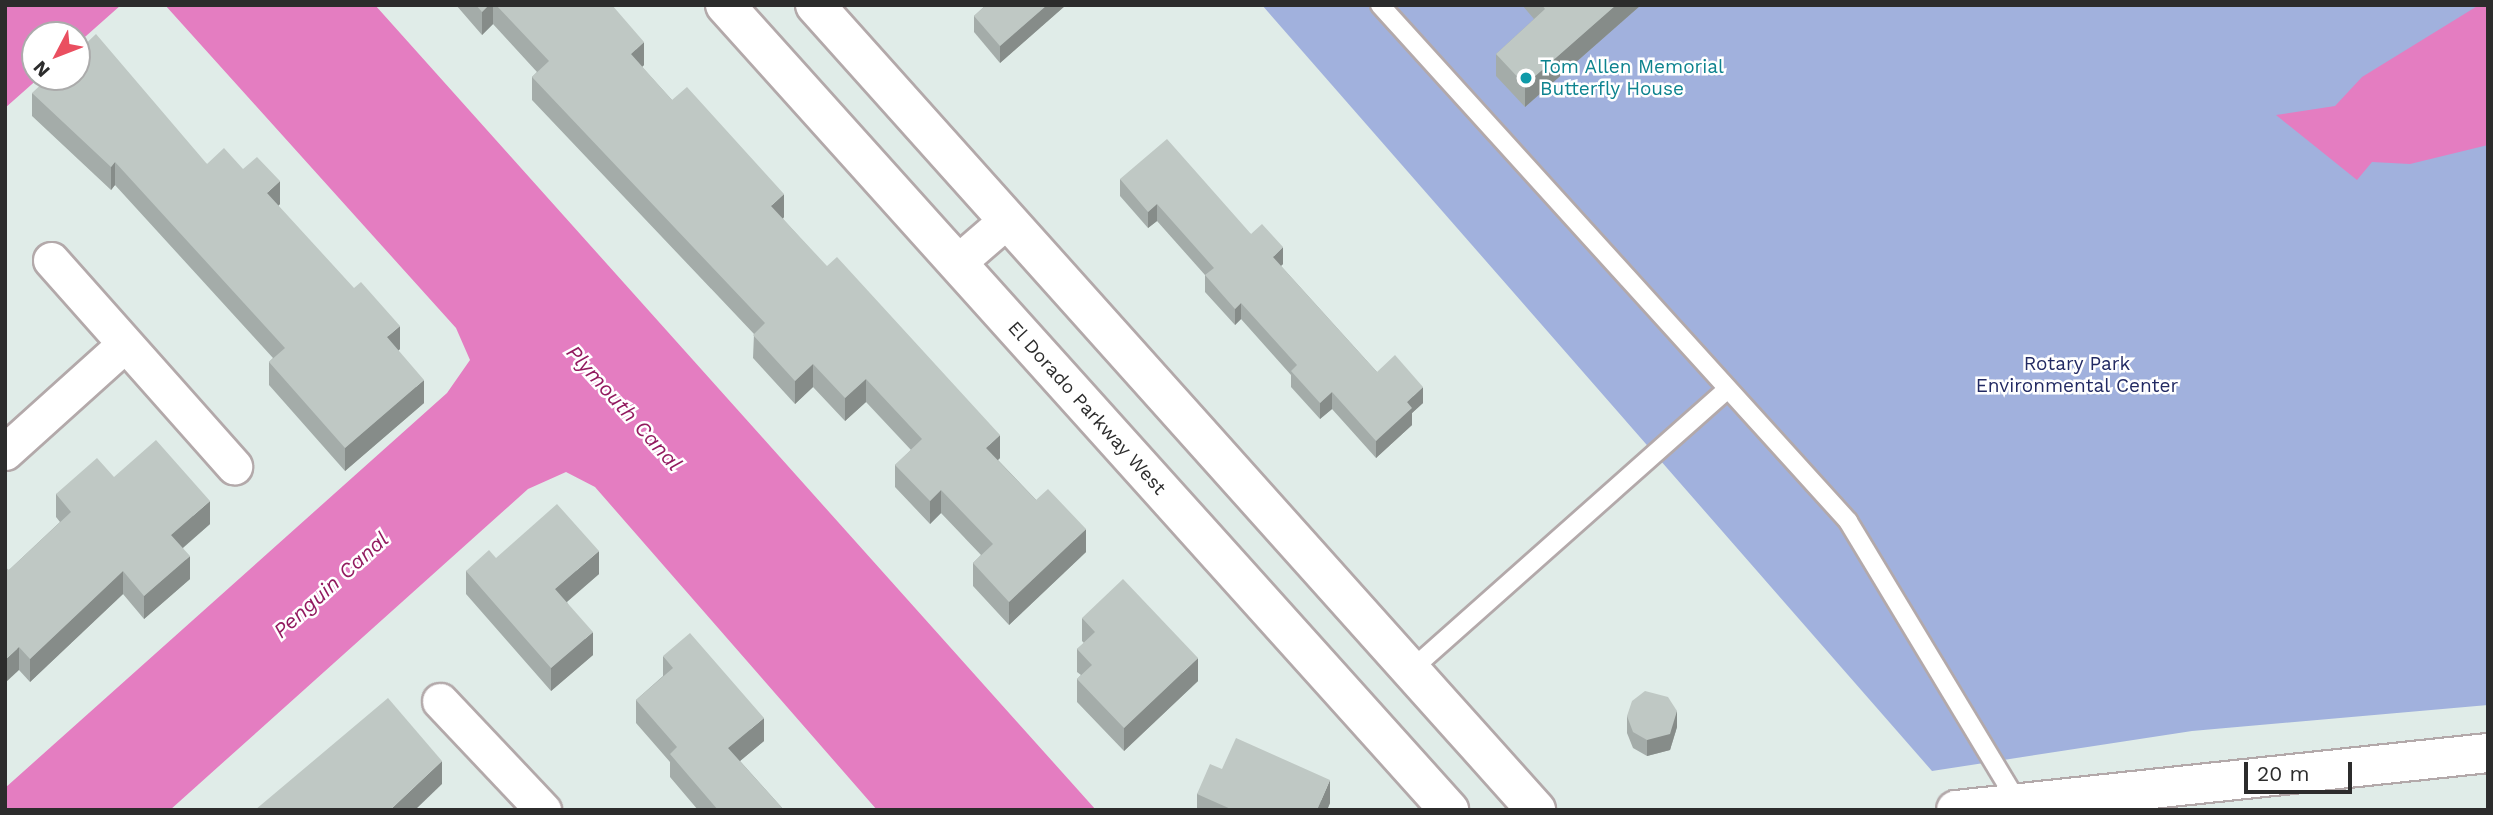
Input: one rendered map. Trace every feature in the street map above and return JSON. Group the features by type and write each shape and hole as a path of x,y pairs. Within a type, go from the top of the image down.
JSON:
{"street":[{"name":"El Dorado Parkway West","path":"725,5 1449,810"},
{"path":"815,5 1536,810"},
{"path":"957,263 1008,219"},
{"path":"51,260 234,466"},
{"path":"5,452 125,344"},
{"path":"440,701 543,810"},
{"path":"1956,810 2488,753"}],"lane":[{"path":"1380,5 1865,544 2018,803"},
{"path":"1411,670 1727,388"}],"green space":[{"name":"Rotary Park Environmental Center","path":"1262,5 2488,5 2488,705 2192,731 1932,771"}],"water":[{"path":"5,5 121,5 91,32 91,21 21,21 21,91 24,91 5,108"},
{"path":"165,5 375,5 1096,810 877,810 595,487 566,472 528,489 170,810 5,810 5,788 447,393 470,360 456,328"},
{"path":"2479,5 2488,5 2488,145 2410,164 2372,162 2357,180 2276,115 2335,106 2362,77"}],"building":[{"path":"476,5 489,5 482,12"},
{"path":"496,5 612,5 644,42 631,54 672,100 687,87 784,194 771,206 827,266 837,257 1000,435 986,448 1036,500 1048,489 1086,529 1009,602 973,563 993,544 941,490 930,501 895,465 922,439 866,379 845,398 813,364 795,381 753,335 765,323 532,77 549,61"},
{"path":"986,5 1047,5 1000,46 974,16"},
{"path":"1542,5 1616,5 1525,85 1496,54 1545,9"},
{"path":"96,34 207,164 224,148 243,169 257,157 280,181 267,193 354,288 361,282 400,326 387,337 424,380 345,448 269,362 285,348 115,162 111,167 32,93 91,91 91,39"},
{"path":"1167,139 1251,234 1262,224 1283,247 1273,257 1377,372 1395,355 1423,387 1407,402 1412,408 1376,441 1332,392 1320,403 1291,371 1297,365 1241,303 1235,309 1205,275 1214,268 1157,204 1148,212 1120,179"},
{"path":"156,440 210,501 171,535 190,556 144,596 123,571 30,659 19,647 5,660 5,567 9,570 71,512 56,494 97,458 114,477"},
{"path":"557,504 599,551 555,589 593,632 551,668 466,571 489,550 496,558"},
{"path":"1123,579 1198,658 1124,728 1077,679 1092,665 1077,649 1095,632 1082,618"},
{"path":"690,633 764,718 728,748 784,810 718,810 670,754 677,747 636,700 673,668 663,656"},
{"path":"1645,691 1668,697 1677,711 1670,734 1647,740 1633,732 1627,716 1632,701"},
{"path":"388,698 442,761 390,810 255,810"},
{"path":"1236,738 1330,780 1317,810 1233,810 1197,794 1210,764 1222,769"}],"place":[{"name":"Tom Allen Memorial Butterfly House","path":"1526,78"}],"water label":[{"name":"Plymouth Canal","path":"624,408"},
{"name":"Penguin Canal","path":"331,585"}]}
